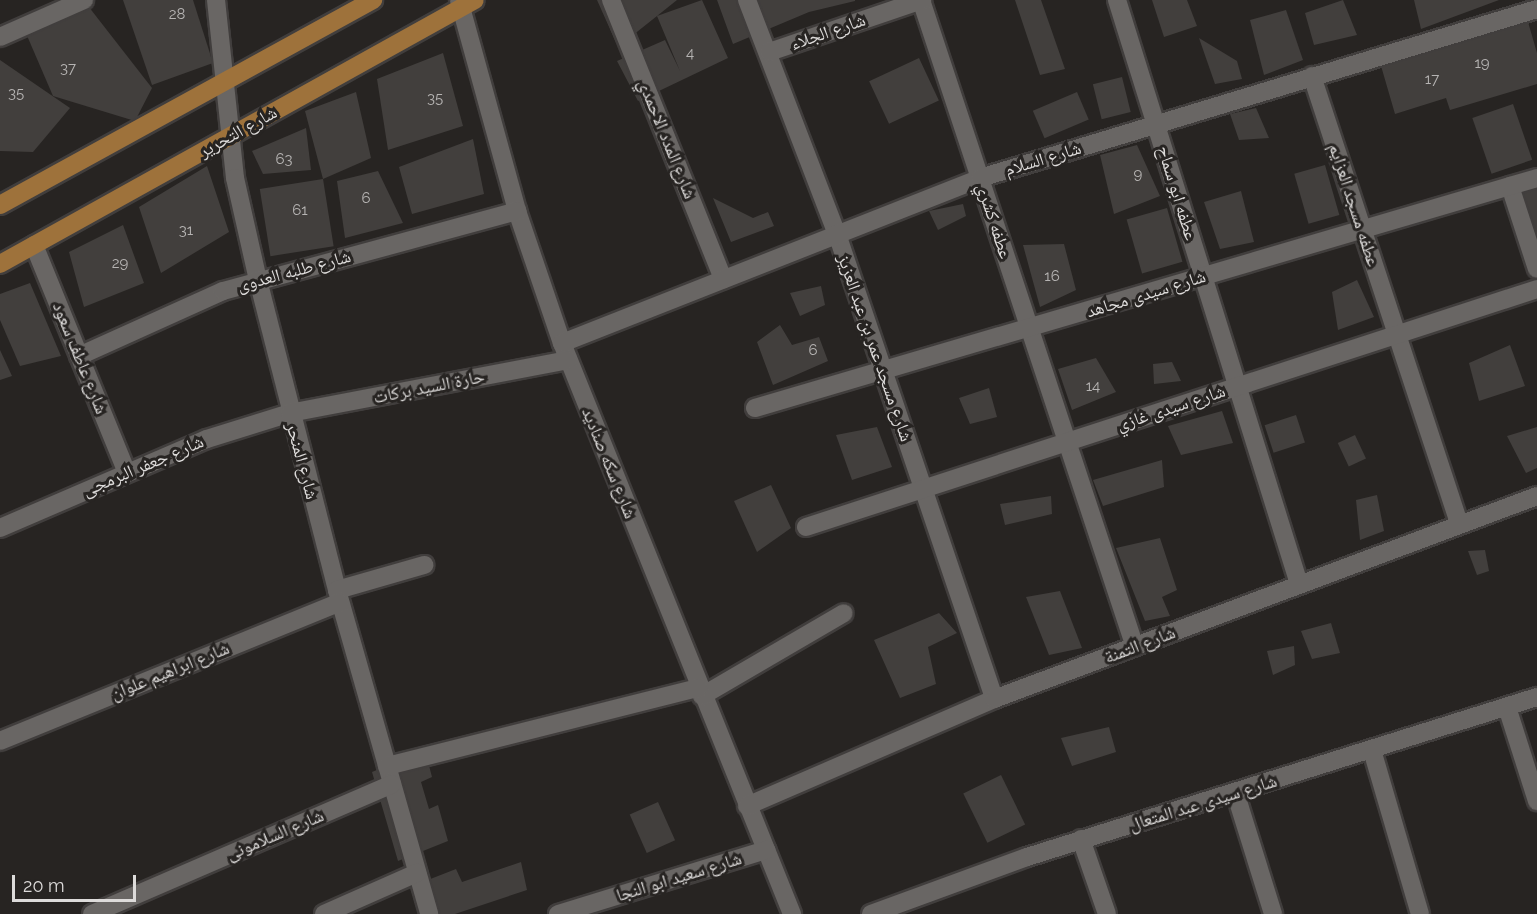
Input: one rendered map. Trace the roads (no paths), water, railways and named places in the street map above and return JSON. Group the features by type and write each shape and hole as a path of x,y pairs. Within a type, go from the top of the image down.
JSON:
{"main road":[{"path":"0,205 373,0"},
{"name":"شارع التحرير","path":"0,264 230,137 465,3"}],"street":[{"path":"0,37 84,0"},
{"name":"شارع المنحر","path":"216,0 230,137 258,280 338,596 429,914"},
{"name":"شارع المدد الاحمدي","path":"611,0 723,279"},
{"name":"شارع مسجد عمر بن عبد العزيز","path":"747,0 837,234 994,699"},
{"name":"شارع الجلاء","path":"768,52 922,0"},
{"name":"عطفه كشري","path":"922,0 1135,647"},
{"name":"عطفه ابو سماح","path":"1117,0 1299,584"},
{"name":"شارع سكه صناديد","path":"465,3 517,211 565,352 700,692 792,914"},
{"name":"شارع السلام","path":"565,352 723,279 980,178 1537,9"},
{"name":"عطفه مسجد العزايم","path":"1312,76 1361,230 1460,523"},
{"name":"شارع سيدى مجاهد","path":"755,408 1537,178"},
{"path":"1510,186 1537,269"},
{"name":"شارع طلبه العدوى","path":"79,356 223,291 517,211"},
{"name":"شارع عاطف سعود","path":"34,245 126,471"},
{"name":"شارع سيدى غازي","path":"806,527 1537,289"},
{"name":"حارة السيد بركات","path":"290,413 565,352"},
{"name":"شارع جعفر البرمجى","path":"0,528 126,471 207,439 290,413"},
{"name":"شارع التمنة","path":"747,806 994,699 1537,496"},
{"name":"شارع ابراهيم علوان","path":"0,741 338,596 424,565"},
{"name":"شارع السلامونى","path":"92,914 390,775 700,692 844,613"},
{"name":"شارع سيدى عبد المتعال","path":"871,914 1081,839 1236,795 1537,697"},
{"path":"1507,707 1537,801"},
{"path":"1372,750 1420,914"},
{"path":"1236,795 1273,914"},
{"path":"1081,839 1107,914"},
{"name":"شارع سعيد ابو النجا","path":"558,914 766,850"},
{"path":"324,914 417,873"}]}
